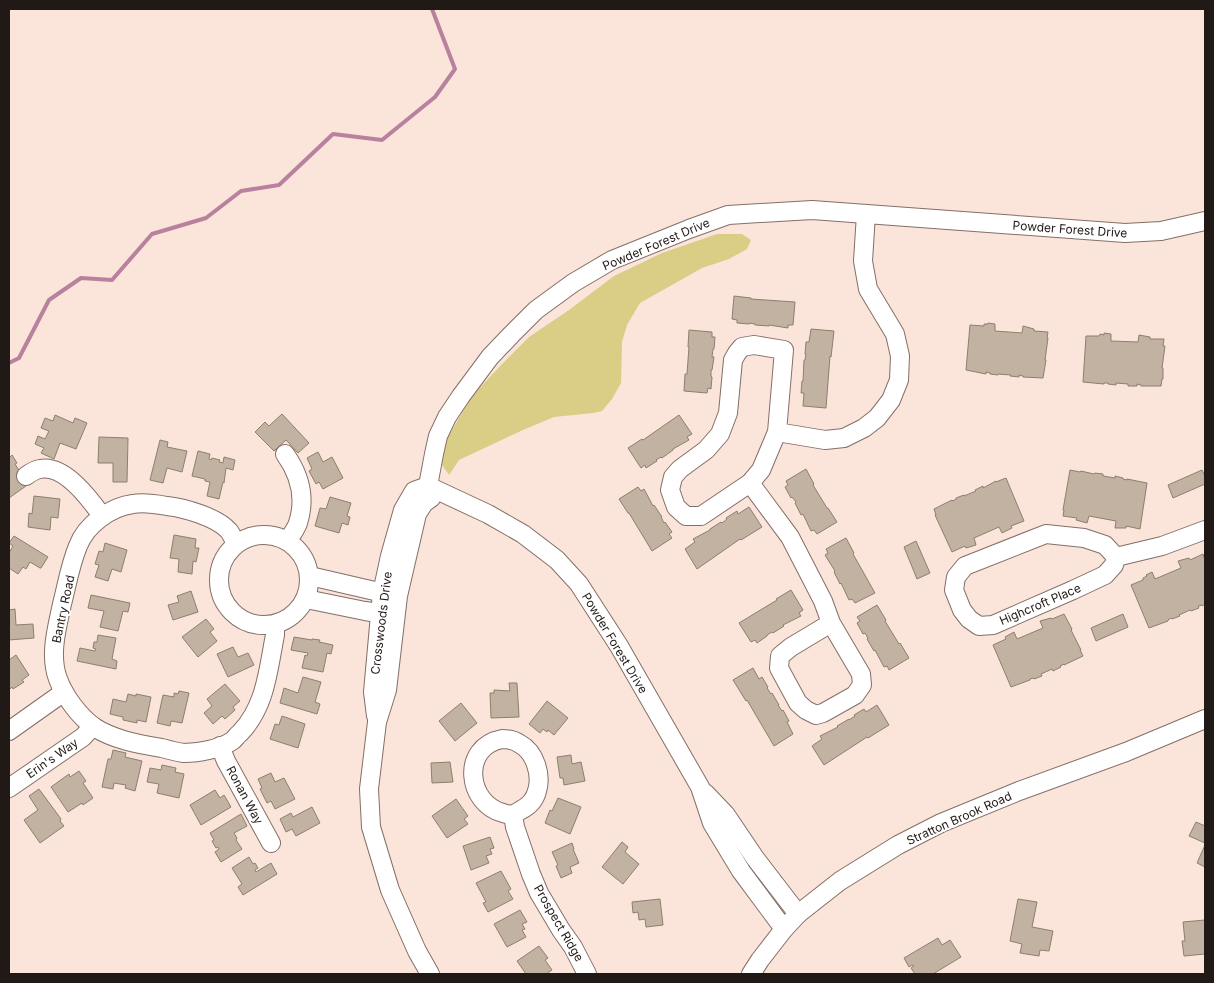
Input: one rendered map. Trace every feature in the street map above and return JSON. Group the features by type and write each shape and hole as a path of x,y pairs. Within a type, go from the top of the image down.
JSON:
{"street":[{"name":"Powder Forest Drive","path":"784,930 741,871 712,823 700,787 619,646 579,584 557,560 524,534 488,514 428,486 438,436 447,417 490,357 510,335 536,310 573,283 612,260 728,215 812,210 1126,233 1161,231 1205,221"},
{"path":"777,432 825,440 844,438 864,428 877,418 890,400 898,380 900,356 895,334 868,289 863,261 866,214"},
{"path":"754,345 784,350 777,432 761,470 750,483 701,516 686,516 676,507 670,490 672,477 706,450 720,434 728,413 733,360 742,347 754,345"},
{"path":"285,454 296,472 301,496 297,525 288,541"},
{"path":"26,476 33,471 47,468 61,473 85,493 102,516"},
{"path":"750,483 790,537 823,600 831,623 861,674 862,685 854,695 816,715 798,703 779,668 780,656 791,647 831,623"},
{"name":"Crosswoods Drive","path":"428,486 414,490 403,510 390,556 388,615 373,692 377,722 369,789 371,827 390,890 417,951 430,974"},
{"name":"Bantry Road","path":"236,544 228,530 213,520 200,513 168,506 132,504 102,516 92,524 78,544 66,584 54,644 54,664 64,692 79,713 93,726 107,734 132,742 184,753 206,751 232,741 246,727 257,709 265,687 275,635 275,625"},
{"path":"1116,557 1162,546 1205,530"},
{"path":"262,534 288,541 299,550 306,562 310,576 310,588 306,599 288,620 275,625 261,626 248,623 236,616 227,606 221,594 219,580 221,567 227,554 236,544 248,537 262,534"},
{"name":"Highcroft Place","path":"1046,534 1084,538 1105,546 1116,557 1114,565 1105,575 993,625 979,626 969,619 962,610 954,590 956,577 965,566 1046,534"},
{"path":"310,576 390,594"},
{"path":"306,599 388,615"},
{"path":"9,732 64,692"},
{"name":"Stratton Brook Road","path":"752,974 760,960 798,914 840,881 898,845 941,823 1019,791 1126,752 1205,719"},
{"name":"Erin's Way","path":"9,788 83,737 93,726"},
{"path":"493,740 510,740 518,742 525,747 531,755 538,773 537,794 531,804 513,815 500,813 485,803 476,788 473,766 480,750 493,740"},
{"name":"Ronan Way","path":"220,746 226,761 271,843"},
{"name":"Powder Forest Drive","path":"700,787 726,815 755,858 798,914"},
{"name":"Prospect Ridge","path":"513,815 517,833 539,893 588,974"}],"shaded area":[{"path":"717,234 742,234 751,240 747,249 729,259 702,268 640,303 627,325 622,342 621,383 612,399 602,411 554,417 459,460 449,475 440,462 443,448 449,435 472,396 529,337 614,276 662,253"}],"building":[{"path":"734,296 795,302 793,325 788,325 788,328 737,323 737,320 732,319"},
{"path":"984,324 995,324 995,331 1022,333 1023,326 1034,329 1034,331 1048,332 1043,378 998,375 986,372 986,374 966,370 970,325 984,326"},
{"path":"811,329 834,331 826,408 803,406 804,393 801,393 804,360 806,342 809,342"},
{"path":"689,330 712,332 712,337 715,337 711,389 708,388 707,393 684,391 685,374 687,374"},
{"path":"1104,333 1111,334 1111,341 1138,342 1139,335 1150,337 1150,339 1164,339 1163,379 1161,386 1141,386 1137,384 1137,386 1128,386 1128,384 1116,383 1116,385 1083,382 1086,336 1099,336 1100,334 1104,335"},
{"path":"282,414 309,443 298,453 286,440 274,451 255,432 265,422 269,426"},
{"path":"55,415 73,423 75,418 87,423 76,449 60,443 54,459 41,453 44,448 35,444 38,436 45,439 49,431 41,428 45,418 53,421"},
{"path":"679,415 692,434 687,437 689,440 646,468 645,465 641,468 628,448"},
{"path":"99,437 128,438 127,482 113,482 113,463 98,463"},
{"path":"160,440 168,442 167,447 187,451 182,472 167,468 163,483 150,480"},
{"path":"198,451 210,454 209,459 211,460 212,458 220,460 219,462 223,463 224,457 235,460 233,470 226,468 219,499 207,496 210,482 192,476"},
{"path":"318,452 323,462 332,457 343,478 323,489 319,482 316,484 309,471 312,469 307,458"},
{"path":"12,455 20,472 17,474 26,486 9,498 9,458"},
{"path":"806,469 813,485 837,522 817,534 814,530 811,531 803,514 801,515 796,502 791,498 785,487 788,485 786,481"},
{"path":"1070,470 1103,474 1103,476 1115,478 1115,476 1147,483 1140,529 1126,526 1126,528 1115,528 1116,521 1089,516 1087,523 1076,520 1077,518 1063,516"},
{"path":"1202,470 1205,476 1205,484 1173,498 1168,485"},
{"path":"1006,478 1024,521 1011,526 1012,528 1002,533 999,527 974,538 976,545 966,548 965,546 952,552 934,509 976,491 983,486 983,488"},
{"path":"638,487 641,491 644,489 664,523 672,532 669,534 672,538 652,551 619,499"},
{"path":"34,496 60,499 58,518 51,517 50,530 28,527 29,513 32,514"},
{"path":"330,497 351,503 347,516 350,517 348,525 342,523 339,533 315,526 320,508 326,509"},
{"path":"749,507 762,527 740,539 697,569 685,549 695,542 693,539 722,523 737,511 738,514"},
{"path":"174,535 196,539 195,548 199,548 196,562 193,561 192,574 178,572 179,559 170,558"},
{"path":"14,536 48,557 41,568 30,562 26,569 23,567 18,574 9,568 9,553 13,546 9,543"},
{"path":"846,538 875,593 855,603 852,599 849,600 825,555 828,553 826,549"},
{"path":"916,541 930,573 917,579 904,547"},
{"path":"105,543 127,550 121,572 112,569 108,581 95,577 99,565 95,564 99,551 103,552"},
{"path":"1203,554 1205,560 1205,604 1149,628 1131,585 1143,580 1146,575 1152,572 1155,579 1181,568 1178,561 1189,558 1190,560"},
{"path":"791,590 803,610 799,613 801,616 783,625 757,643 755,640 751,642 739,623"},
{"path":"191,591 198,612 173,620 168,605 179,602 177,596"},
{"path":"91,595 130,603 128,612 123,611 118,631 100,627 104,611 88,608"},
{"path":"877,605 909,658 889,670 887,666 884,667 865,633 863,634 857,623 860,621 857,617"},
{"path":"15,609 16,625 33,624 34,638 9,640 9,610"},
{"path":"1064,614 1083,656 1053,671 1052,669 1041,674 1042,676 1011,687 993,645 1006,639 1005,637 1014,632 1017,639 1043,628 1040,621"},
{"path":"1123,614 1128,627 1096,641 1091,628"},
{"path":"206,619 214,629 210,632 217,641 198,657 182,637"},
{"path":"98,635 116,638 112,659 117,661 116,669 77,661 80,648 95,651 96,649 93,648 94,642 97,642"},
{"path":"294,637 320,640 319,642 333,645 331,654 327,653 323,672 302,668 305,655 307,656 308,653 291,650"},
{"path":"233,647 238,657 248,653 254,665 228,677 217,654"},
{"path":"16,655 29,675 22,680 24,682 9,690 9,660"},
{"path":"753,668 759,679 762,677 767,688 783,710 793,734 774,746 733,680"},
{"path":"303,677 321,682 315,702 320,704 317,714 280,703 284,688 298,693"},
{"path":"509,683 517,683 519,717 491,718 490,693 494,693 494,690 510,691"},
{"path":"225,684 240,701 233,707 235,710 225,719 222,716 213,724 204,713 212,706 207,699"},
{"path":"179,691 189,693 182,723 171,721 170,726 157,723 163,695 174,697 174,693 178,694"},
{"path":"128,694 151,697 146,722 137,720 137,723 123,720 123,717 110,714 113,699 126,702"},
{"path":"547,701 568,718 554,735 548,730 547,732 543,729 540,733 529,724"},
{"path":"461,703 477,723 455,741 439,721"},
{"path":"877,705 889,725 824,765 812,746 822,739 820,736 838,727 864,709 866,712"},
{"path":"282,716 305,724 298,748 270,739 275,724 279,725"},
{"path":"113,750 126,753 125,757 142,761 135,791 125,788 126,785 114,783 113,789 102,787 108,759 111,759"},
{"path":"571,755 572,764 581,762 585,781 564,785 563,778 560,778 557,757"},
{"path":"450,762 453,782 432,783 431,763"},
{"path":"162,765 176,768 175,772 184,774 179,798 157,793 159,784 147,782 150,768 161,770"},
{"path":"79,771 86,781 83,783 93,798 68,812 51,787 69,774 70,777"},
{"path":"271,773 275,782 284,778 295,799 275,809 271,801 267,803 260,789 262,788 258,779"},
{"path":"39,789 64,826 40,843 24,820 38,810 29,796"},
{"path":"215,790 220,798 224,795 231,807 201,825 190,805"},
{"path":"558,798 581,807 570,834 545,823 550,810 552,811"},
{"path":"456,799 468,816 464,819 468,824 447,838 432,816"},
{"path":"312,807 320,823 296,836 292,829 286,832 280,819 291,813 293,817"},
{"path":"241,814 247,826 234,833 242,849 221,862 215,852 219,849 218,847 216,848 212,841 214,840 210,833"},
{"path":"1196,822 1205,826 1205,843 1189,836"},
{"path":"490,837 494,848 490,849 492,854 486,856 489,863 471,870 463,846"},
{"path":"622,842 628,847 625,852 639,864 623,884 602,867"},
{"path":"572,843 579,863 570,867 572,873 561,878 552,852"},
{"path":"1205,845 1205,867 1197,863"},
{"path":"249,857 258,868 255,870 256,872 271,863 277,874 243,895 238,887 242,884 232,868"},
{"path":"501,871 511,889 508,891 513,899 488,912 483,903 486,902 476,883"},
{"path":"660,899 663,925 646,927 645,919 639,920 638,912 633,913 632,902"},
{"path":"1018,899 1037,902 1032,927 1053,931 1049,951 1040,950 1039,956 1020,953 1022,944 1010,941"},
{"path":"520,910 527,922 522,924 525,929 522,930 526,937 507,947 494,924"},
{"path":"1205,920 1205,954 1184,956 1182,941 1185,941 1183,922"},
{"path":"938,938 942,945 950,940 961,957 933,974 915,974 911,968 914,966 909,967 904,958"},
{"path":"539,946 548,958 545,960 552,970 546,974 526,974 517,961"}],"waterway":[{"path":"9,363 19,358 49,300 81,278 112,280 152,234 206,218 241,191 279,185 333,134 382,140 435,97 455,69 432,9"}]}
